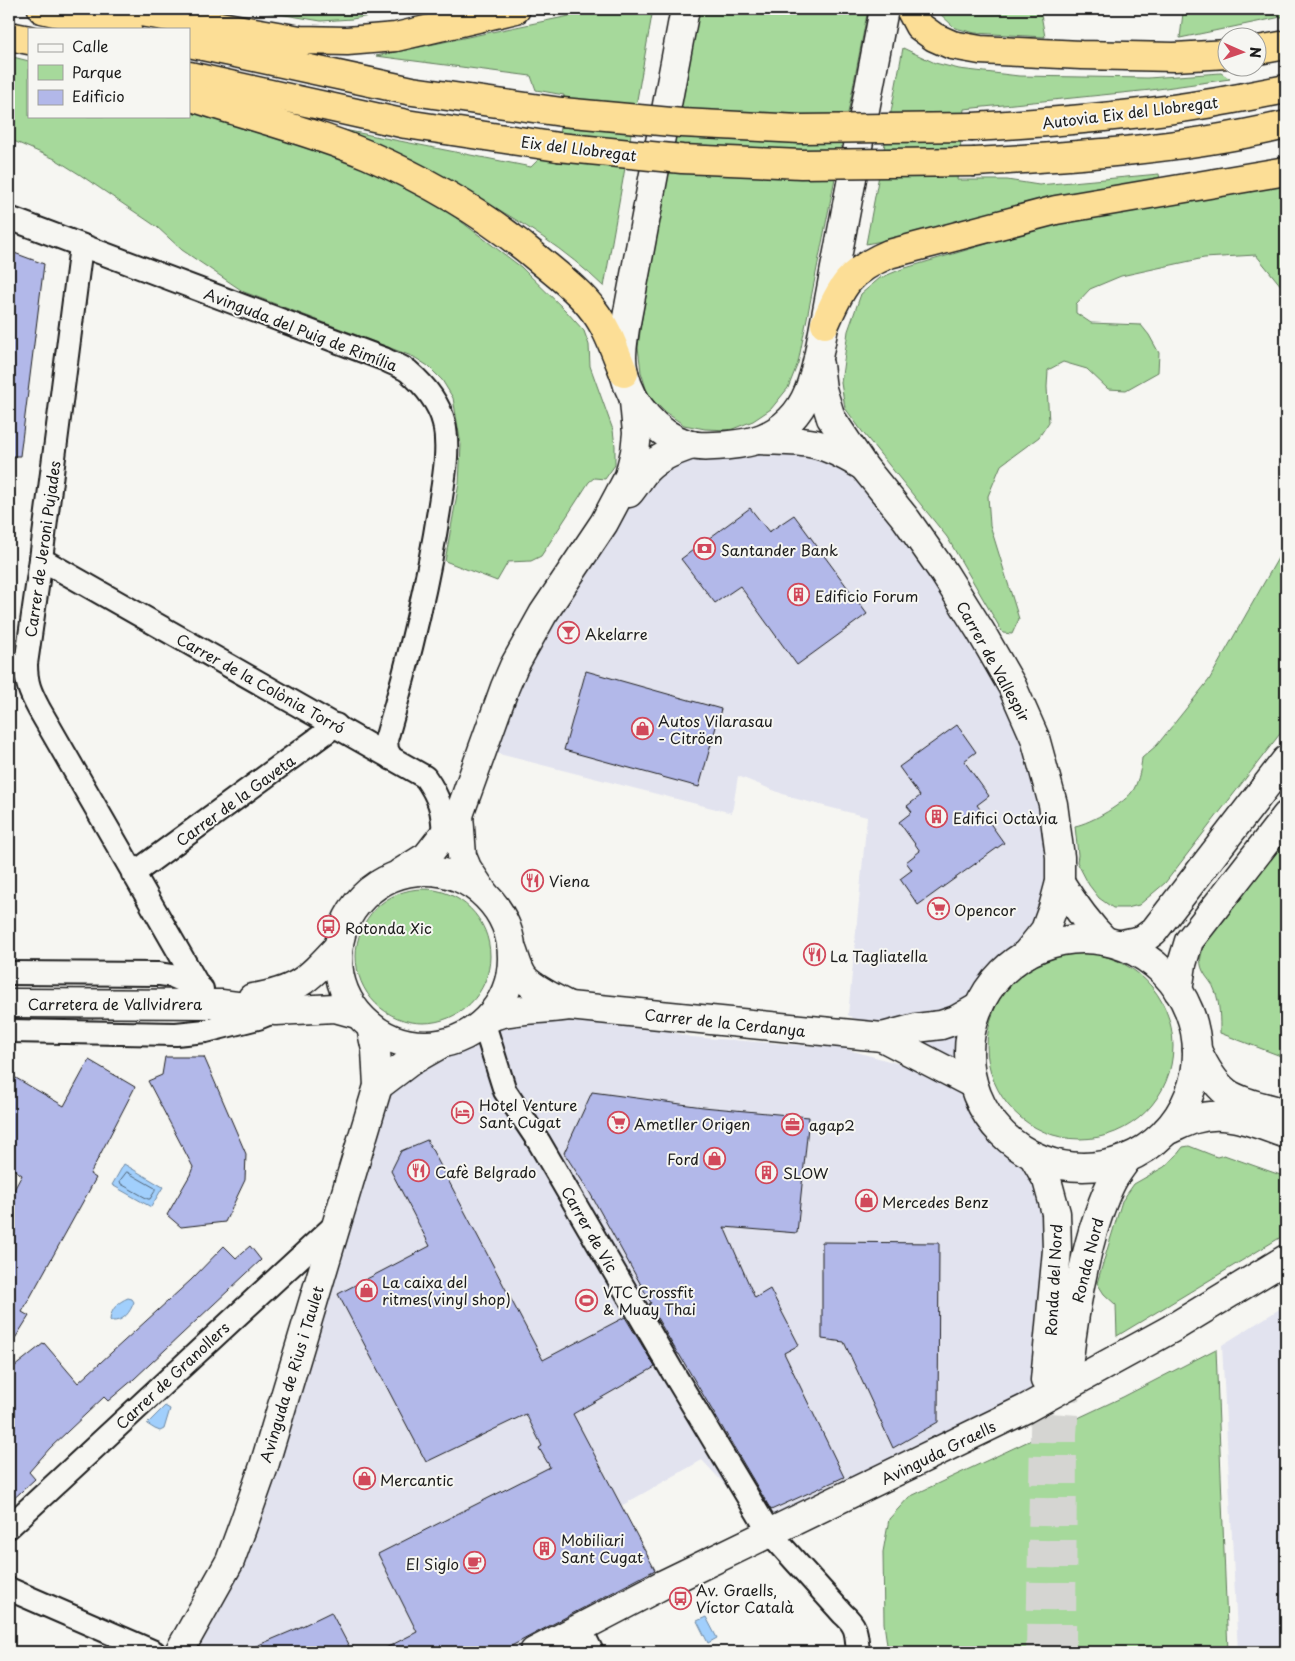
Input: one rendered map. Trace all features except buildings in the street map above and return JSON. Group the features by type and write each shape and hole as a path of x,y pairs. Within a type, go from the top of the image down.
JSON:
{"highway":[{"path":"42,9 123,28"},
{"path":"123,9 300,40 347,41 396,37 516,9"},
{"path":"910,9 919,26 934,37 952,45 980,50 1174,57 1218,55"},
{"name":"Autovia Eix del Llobregat","path":"190,43 412,91 562,112 682,124 790,129 973,127 1134,114 1211,103 1286,89"},
{"path":"1268,48 1286,45"},
{"name":"Eix del Llobregat","path":"190,76 406,124 558,147 682,159 801,164 975,162 1074,156 1156,147 1255,132"},
{"path":"190,96 335,143 369,156 448,196 485,219 528,250 582,297 604,326 624,373"},
{"path":"1255,132 1286,125"},
{"path":"1255,132 1286,132"},
{"path":"824,324 836,297 856,271 872,261 889,254 1056,210 1286,171"}],"main road":[{"path":"400,873 421,871 443,873 474,886 494,903 507,927 511,939 513,952 511,974 498,1005 486,1022 467,1036 452,1042 417,1045 406,1043 394,1039 364,1021 341,985 338,968 338,947 348,917 364,895 385,880 427,856 451,825 505,687 518,659 543,614 604,523 629,476 635,452 637,433 634,401 624,373 622,347 685,9"},
{"path":"634,401 654,424 673,438 692,445 718,446 746,444 772,434 791,419 803,403 812,381 818,358 884,9"},
{"name":"Carrer de Vallespir","path":"818,358 821,384 832,418 864,466 906,519 944,573 981,632 1012,686 1024,711 1041,756 1053,804 1060,857 1060,882 1053,908 1044,930 1026,954"},
{"name":"Carrer de Vallespir","path":"759,440 796,441 816,445 838,452 864,466"},
{"path":"604,523 654,462 692,445"},
{"path":"1060,882 1091,928 1113,942 1153,963 1170,979 1185,1003 1193,1025 1197,1050 1196,1071 1190,1094 1179,1115 1166,1131 1147,1148 1128,1159 1081,1168 1057,1164 1033,1156 1011,1142 995,1126 983,1108 973,1084 970,1063 969,1044 971,1027 977,1008 993,981 1009,966 1026,954 1045,945 1065,940 1086,939 1113,942 1142,940 1154,930 1286,760"},
{"path":"1178,991 1182,964 1189,941 1286,816"},
{"path":"451,825 467,868 484,893"},
{"name":"Carretera de Vallvidrera","path":"221,1004 272,995 288,990 310,976 338,947"},
{"name":"Carrer de la Cerdanya","path":"513,952 524,978 569,1006"},
{"name":"Carretera de Vallvidrera","path":"9,1003 221,1004 276,1010 335,1008 364,1021"},
{"name":"Carrer de la Cerdanya","path":"486,1022 493,1016 513,1011 569,1006 882,1037 916,1028 941,1026 977,1008"},
{"name":"Avinguda de Rius i Taulet","path":"179,1652 230,1561 246,1520 264,1466 378,1086 376,1050 364,1021"},
{"name":"Carrer de la Cerdanya","path":"882,1037 973,1084"},
{"path":"378,1086 411,1061 440,1044"},
{"path":"1197,1050 1209,1073 1226,1092 1237,1098 1286,1113"},
{"path":"1166,1131 1205,1116 1230,1116 1286,1134"},
{"name":"Ronda del Nord","path":"1033,1156 1048,1180 1056,1213 1056,1374"},
{"name":"Ronda Nord","path":"1056,1374 1101,1206 1115,1176 1128,1159"},
{"name":"Avinguda Graells","path":"534,1652 769,1532 1025,1409 1171,1329 1286,1259"}],"street":[{"name":"Avinguda del Puig de Rimília","path":"9,218 384,359 406,370 436,402 444,423 446,443 443,483 431,565 419,619 386,740 387,750 392,759"},
{"name":"Carrer de Jeroni Pujades","path":"81,246 26,664 26,678 19,685 199,987"},
{"name":"Carrer de la Colònia Torró","path":"41,559 425,777 435,790 443,812 451,825"},
{"name":"Carrer de la Gaveta","path":"133,874 336,726"},
{"name":"Carretera de Vallvidrera","path":"9,973 158,974 172,976 199,987 221,1004"},
{"name":"Carretera de Vallvidrera","path":"9,1031 176,1034 206,1031 258,1018 276,1010"},
{"name":"Carrer de Vic","path":"486,1022 505,1091 539,1142 769,1532 843,1614 853,1622 856,1630 858,1652"},
{"name":"Carrer de Granollers","path":"9,1527 336,1224"},
{"path":"9,1589 154,1652"},
{"path":"580,1628 592,1652"}],"shaded area":[{"path":"675,451 819,455 847,469 931,571 968,629 1041,775 1048,859 1040,910 1026,954 993,981 977,1008 973,1084 983,1108 995,1126 1011,1141 1033,1156 1047,1180 1039,1401 769,1532 702,1460 621,1506 662,1583 534,1652 179,1652 230,1561 378,1086 425,1052 493,1016 569,1006 691,1037 842,1048 969,1083 848,1015 867,817 793,798 738,776 732,813 483,750 604,523"},
{"path":"1286,1305 1286,1652 1238,1652 1222,1345"}],"green space":[{"path":"249,9 409,9 352,19 321,21"},
{"path":"603,9 653,9 604,287 543,237 510,216 440,179 334,128 531,167 539,159 556,160 564,95 536,90 531,76 376,56"},
{"path":"699,9 868,9 798,363 788,388 771,409 753,421 730,430 705,429 684,425 665,412 648,395 641,372 638,347"},
{"path":"935,9 1040,9 1045,37 975,33 955,28"},
{"path":"1193,9 1286,9 1286,16 1228,28 1218,28 1218,30 1180,38 1183,13"},
{"path":"903,48 935,63 959,69 1019,76 1148,78 1218,73 1218,78 1230,79 1151,90 964,109 957,180 1007,180 1039,185 1159,174 1160,180 965,225 866,244"},
{"path":"9,56 28,61 28,118 190,118 190,110 350,162 407,187 442,207 521,267 584,331 589,345 590,366 613,430 615,465 605,479 594,478 589,482 541,556 531,561 508,562 497,581 445,561 459,483 461,445 453,398 442,380 428,366 414,357 244,292 182,250 157,227 79,174 55,159 9,139"},
{"path":"1286,186 1286,292 1256,255 1204,258 1121,276 1090,289 1076,304 1076,313 1091,323 1141,325 1159,353 1158,372 1126,390 1108,389 1087,369 1063,362 1048,370 1049,422 1039,437 1001,465 988,496 990,525 1019,619 1012,634 1003,633 947,537 845,408 841,383 848,331 861,294 880,278 902,269 1085,215"},
{"path":"1286,544 1286,726 1165,883 1139,905 1127,908 1113,908 1099,898 1089,885 1077,862 1075,826 1107,812 1124,800 1134,789 1140,774 1142,758 1157,745 1209,680"},
{"path":"1286,828 1286,1058 1220,1033 1217,996 1213,985 1203,971 1201,956 1207,941 1227,917 1222,911"},
{"path":"423,889 449,894 470,909 485,930 490,956 485,982 470,1003 449,1018 423,1023 397,1018 376,1003 361,982 356,956 361,930 376,909 397,894"},
{"path":"1089,953 1116,960 1132,968 1146,980 1158,994 1166,1010 1172,1028 1172,1064 1166,1082 1158,1098 1146,1112 1132,1124 1116,1132 1098,1138 1071,1139 1044,1132 1028,1124 1002,1098 988,1064 987,1037 994,1010 1002,994 1028,968 1062,954"},
{"path":"1189,1146 1217,1157 1224,1155 1286,1177 1286,1234 1117,1336 1116,1305 1104,1294 1097,1283 1122,1201 1134,1184 1164,1167 1183,1147"},
{"path":"1216,1349 1228,1652 888,1652 884,1623 883,1552 889,1519 909,1497 1123,1397"}],"water":[{"path":"124,1164 163,1187 151,1207 112,1185"},
{"path":"128,1298 134,1302 128,1313 120,1320 111,1321 112,1312 116,1306"},
{"path":"165,1406 170,1409 164,1429 160,1431 147,1424"},
{"path":"706,1617 717,1638 708,1643 697,1621"}],"tunnel":[{"path":"1062,1652 1063,1434 1068,1367"},
{"path":"1040,1652 1045,1380"}],"place":[{"name":"Santander Bank","path":"705,549"},
{"name":"Edificio Forum","path":"799,595"},
{"name":"Akelarre","path":"569,633"},
{"name":"Autos Vilarasau - Citröen","path":"642,729"},
{"name":"Edifici Octàvia","path":"937,817"},
{"name":"Viena","path":"533,880"},
{"name":"Opencor","path":"938,909"},
{"name":"Rotonda Xic","path":"329,927"},
{"name":"La Tagliatella","path":"814,955"},
{"name":"Hotel Venture Sant Cugat","path":"463,1113"},
{"name":"Ametller Origen","path":"618,1123"},
{"name":"agap2","path":"793,1124"},
{"name":"Ford","path":"715,1158"},
{"name":"Cafè Belgrado","path":"419,1171"},
{"name":"SLOW","path":"767,1172"},
{"name":"Mercedes Benz","path":"866,1201"},
{"name":"La caixa del ritmes(vinyl shop)","path":"366,1290"},
{"name":"VTC Crossfit & Muay Thai","path":"587,1300"},
{"name":"Mercantic","path":"364,1479"},
{"name":"Mobiliari Sant Cugat","path":"545,1548"},
{"name":"El Siglo","path":"475,1563"},
{"name":"Av. Graells, Víctor Català","path":"680,1598"}]}
